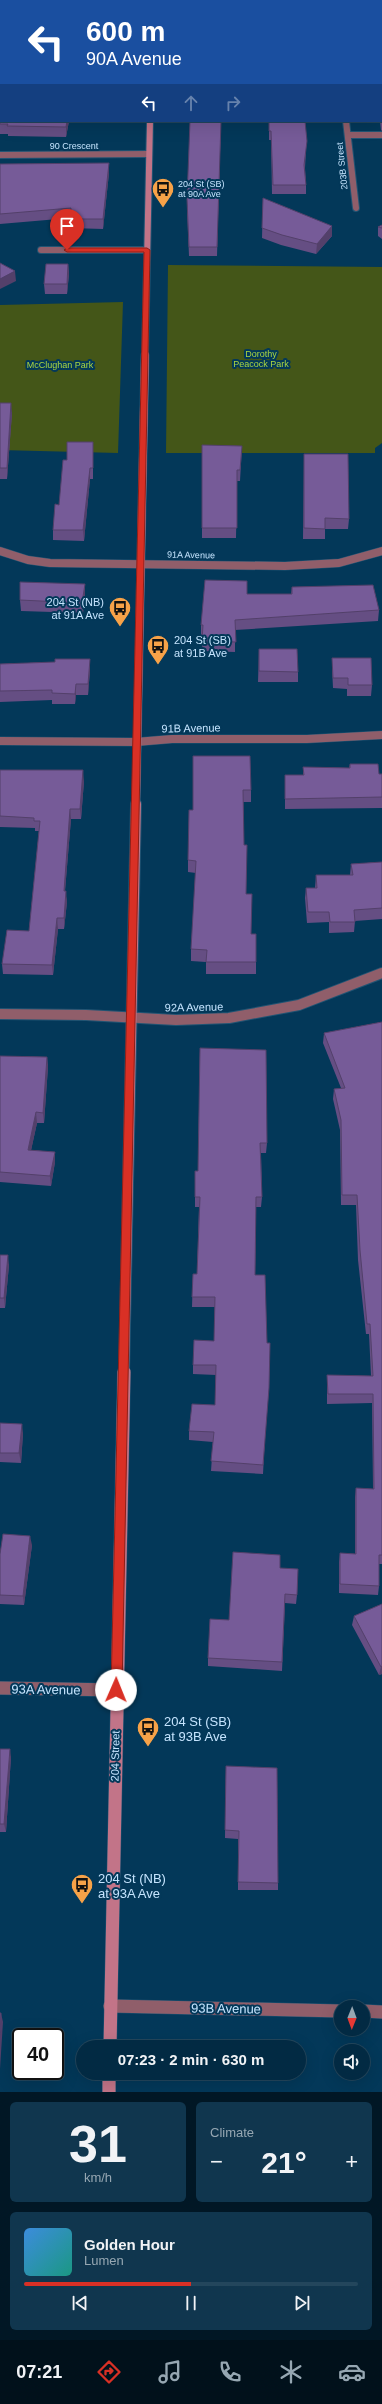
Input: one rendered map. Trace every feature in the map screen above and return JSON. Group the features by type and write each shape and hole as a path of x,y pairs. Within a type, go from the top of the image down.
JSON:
{"street":[{"name":"204 Street","path":"110,2040 130,1018 150,122"},
{"name":"203B Street","path":"346,122 356,208"},
{"path":"348,135 382,135"},
{"name":"90 Crescent","path":"0,155 149,154"},
{"path":"41,250 147,250"},
{"name":"91A Avenue","path":"0,551 28,560 50,563 285,566 339,562 382,551"},
{"name":"91B Avenue","path":"0,741 136,742 172,739 307,739 382,735"},
{"name":"92A Avenue","path":"0,1014 176,1020 229,1018 267,1013 299,1005 382,973"},
{"name":"93A Avenue","path":"0,1688 116,1690"},
{"name":"93B Avenue","path":"110,2006 334,2011"},
{"path":"370,2011 382,2012"},
{"path":"109,2080 109,2092"}],"green space":[{"name":"Dorothy Peacock Park","path":"168,265 382,267 382,443 375,448 375,453 166,453"},
{"name":"McClughan Park","path":"123,302 118,453 0,450 0,305"}],"building":[{"path":"0,122 67,122 66,127 7,126 8,124 0,124"},
{"path":"190,122 221,122 217,247 189,247 187,199"},
{"path":"269,122 305,122 307,141 304,165 306,185 273,185 271,131 269,131"},
{"path":"109,163 103,219 70,219 71,208 0,214 0,164"},
{"path":"263,198 332,226 317,244 262,228"},
{"path":"0,263 15,271 0,279"},
{"path":"46,264 68,264 67,284 44,284"},
{"path":"0,403 11,403 7,468 0,468"},
{"path":"67,442 93,442 93,468 90,468 83,530 53,530 55,504 59,505 63,460 67,460"},
{"path":"202,445 242,446 240,470 237,470 237,528 202,528"},
{"path":"304,454 348,454 349,519 325,518 325,529 304,528"},
{"path":"205,580 247,581 247,594 292,594 292,587 373,585 379,610 235,620 236,642 202,641 203,625 201,625"},
{"path":"20,582 85,584 82,603 20,600"},
{"path":"259,649 297,649 298,672 259,671"},
{"path":"332,658 371,658 372,685 348,685 348,678 333,678"},
{"path":"55,659 90,659 88,684 76,684 75,694 52,693 52,690 0,691 0,664 55,662"},
{"path":"193,756 250,756 251,790 243,790 244,845 247,845 246,894 252,894 251,934 256,934 256,962 206,962 207,950 191,949 196,861 188,860 189,810 193,810"},
{"path":"350,764 378,764 379,774 382,774 382,797 285,799 285,775 304,775 303,767 350,768"},
{"path":"0,770 83,770 80,809 70,809 64,891 66,891 64,918 57,918 52,965 2,964 7,930 29,931 40,821 34,821 34,818 0,816"},
{"path":"382,862 382,908 354,910 355,922 330,922 329,912 308,912 306,888 317,888 316,875 353,875 351,864"},
{"path":"382,1022 382,1555 379,1555 379,1586 340,1584 340,1553 356,1554 356,1488 374,1489 373,1394 328,1394 327,1375 373,1376 370,1324 367,1324 360,1250 357,1195 342,1195 341,1120 334,1089 345,1088 324,1033"},
{"path":"200,1048 266,1050 267,1143 260,1143 262,1197 256,1197 255,1275 265,1275 267,1343 270,1343 269,1388 263,1465 211,1461 214,1432 189,1431 192,1404 215,1405 216,1365 193,1365 194,1340 214,1341 215,1297 192,1297 193,1274 197,1274 200,1197 195,1197 195,1171 198,1171"},
{"path":"0,1056 47,1057 43,1113 36,1112 28,1150 55,1152 50,1176 0,1172"},
{"path":"0,1255 8,1255 4,1298 0,1298"},
{"path":"0,1423 22,1424 19,1453 0,1453"},
{"path":"3,1534 30,1536 23,1596 0,1595 0,1554"},
{"path":"233,1552 280,1555 280,1568 298,1569 297,1595 285,1594 282,1662 208,1658 210,1619 229,1620"},
{"path":"382,1604 382,1666 381,1667 354,1616"},
{"path":"0,1749 10,1749 4,1824 0,1824"},
{"path":"226,1766 277,1768 278,1883 238,1882 239,1831 225,1830"},
{"path":"0,2013 1,2013 0,2035"}],"place":[{"name":"204 St (SB) at 90A Ave","path":"163,208"},
{"name":"204 St (NB) at 91A Ave","path":"120,628"},
{"name":"204 St (SB) at 91B Ave","path":"158,666"},
{"name":"204 St (SB) at 93B Ave","path":"148,1748"},
{"name":"204 St (NB) at 93A Ave","path":"82,1904"}],"route":[{"path":"67,250 147,250 116,1690"}]}
